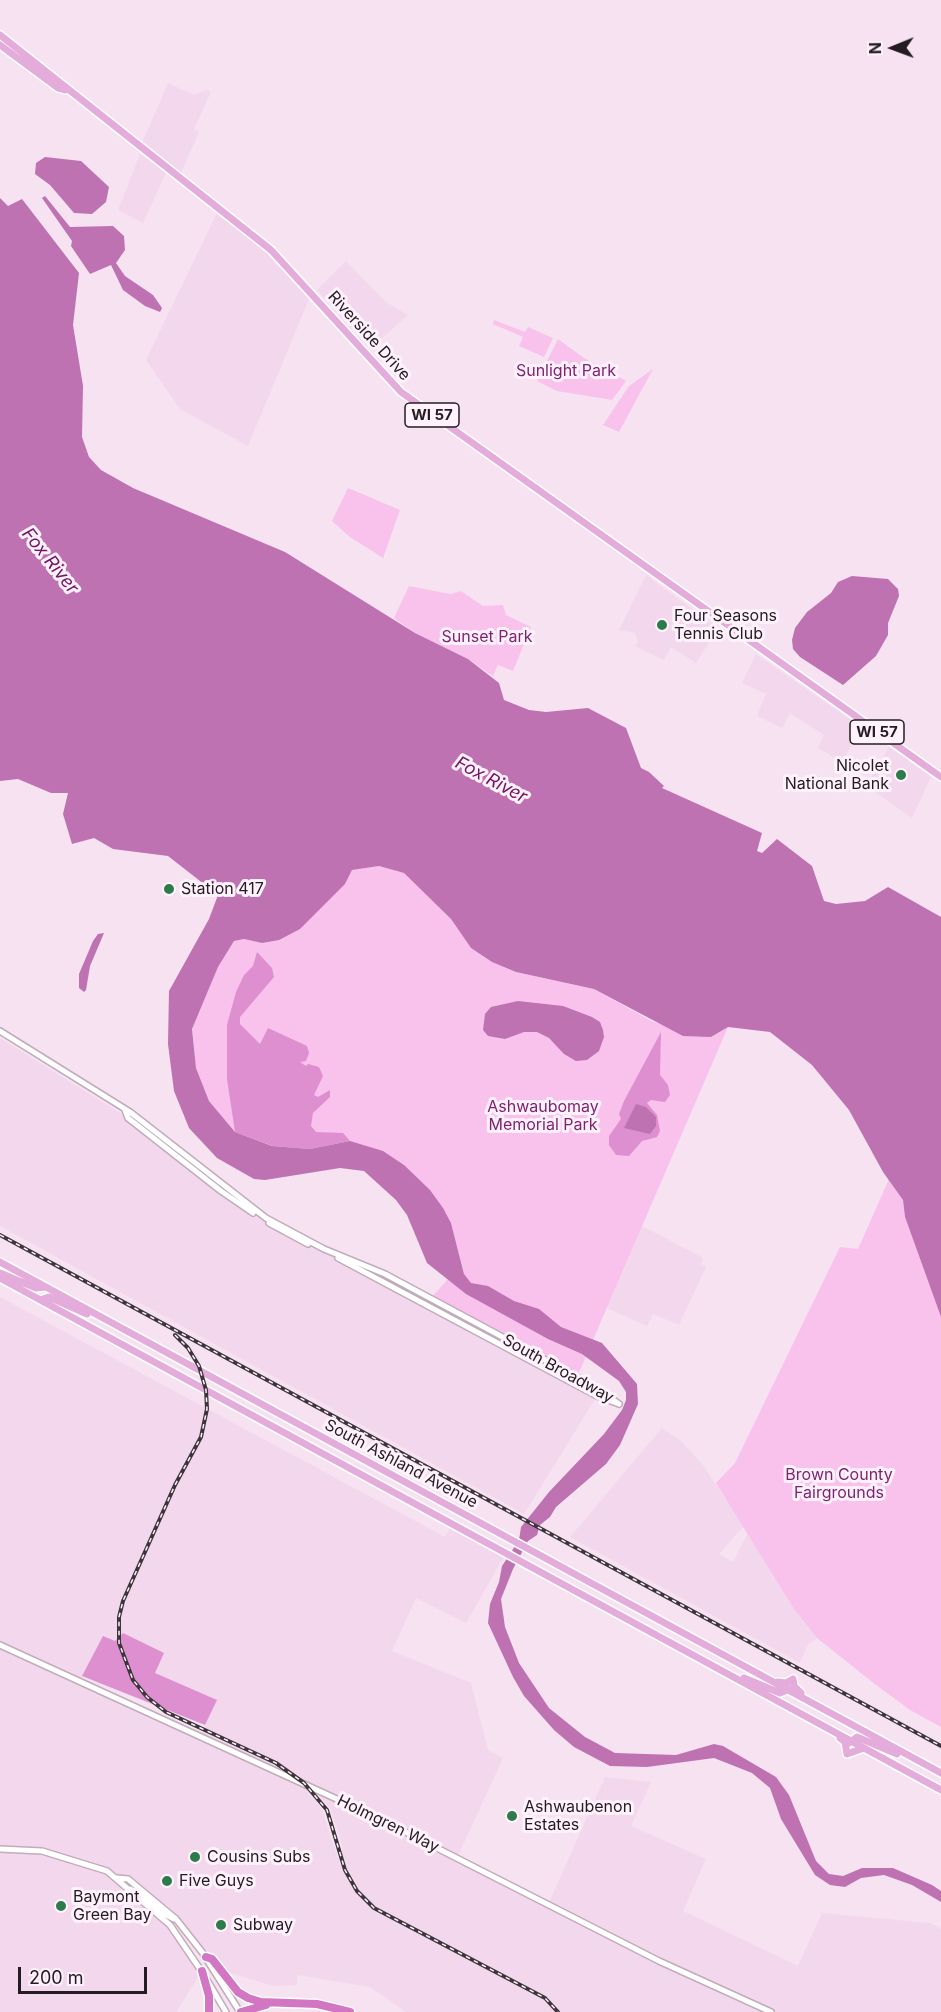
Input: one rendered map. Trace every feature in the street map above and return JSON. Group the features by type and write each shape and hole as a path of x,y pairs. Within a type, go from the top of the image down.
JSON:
{"highway":[{"path":"206,1957 212,1959 242,1995 261,2002 320,2004 350,2012"},
{"path":"202,1971 209,1996 209,2012"},
{"path":"240,2012 281,2002"}],"main road":[{"name":"Riverside Drive","path":"0,35 47,70 66,90 271,250 401,392 941,777"},
{"name":"Riverside Drive","path":"0,45 58,88 66,90"},
{"name":"South Ashland Avenue","path":"0,1262 769,1680 791,1687 917,1760"},
{"path":"0,1273 36,1288 46,1287"},
{"name":"South Ashland Avenue","path":"0,1278 941,1790"},
{"path":"40,1300 49,1297 105,1319"},
{"path":"730,1675 780,1693 791,1687 793,1679 784,1683 769,1680"},
{"path":"741,1681 753,1692 841,1739 847,1748"},
{"path":"864,1748 847,1754 850,1740 862,1738 917,1760 941,1773"}],"street":[{"name":"South Broadway","path":"0,1031 125,1110 266,1218 324,1249 385,1274 601,1390 619,1404 597,1396 348,1262 285,1233 220,1191 128,1118 125,1110"},
{"name":"Holmgren Way","path":"0,1645 332,1796 659,1961 771,2012"},
{"path":"0,1849 42,1851 79,1860 106,1871 170,1925 180,1930 206,1957"},
{"path":"117,1878 128,1879 176,1919 206,1957 240,2012"},
{"path":"123,1886 140,1893 162,1913 176,1919"},
{"path":"170,1925 202,1971 226,2012"}],"shaded area":[{"path":"168,83 194,95 206,90 211,92 194,129 199,132 181,173 142,143"},
{"path":"140,154 166,173 143,223 118,210"},
{"path":"217,213 257,244 310,297 248,446 180,409 146,360"},
{"path":"346,261 386,302 408,315 370,349 317,290"},
{"path":"646,575 718,628 696,663 671,647 664,660 635,646 638,641 635,633 619,630"},
{"path":"756,654 861,727 842,762 818,748 824,735 790,713 782,728 757,716 766,694 742,683"},
{"path":"889,747 931,777 912,818 866,786"},
{"path":"257,952 272,968 274,977 240,1017 240,1024 260,1044 268,1028 307,1046 309,1053 306,1061 300,1062 306,1066 308,1064 319,1067 323,1076 314,1095 318,1097 330,1090 330,1097 313,1113 311,1126 316,1132 343,1133 350,1141 310,1149 273,1146 235,1132 227,1079 227,1025 236,992 244,975 253,966"},
{"path":"661,1032 660,1075 668,1085 670,1095 665,1102 651,1100 647,1103 657,1115 660,1131 657,1137 642,1141 629,1156 616,1155 609,1145 609,1136 621,1119 619,1114 624,1101"},
{"path":"0,1038 128,1118 235,1201 285,1233 348,1262 597,1396 524,1514 0,1226"},
{"path":"642,1226 703,1258 701,1264 706,1267 679,1325 653,1314 647,1326 607,1308"},
{"path":"0,1297 445,1537 452,1524 506,1553 466,1623 416,1598 392,1651 471,1683 488,1750 503,1758 457,1858 548,1905 605,1777 651,1782 631,1826 706,1859 683,1911 798,1966 822,1913 930,1923 941,1929 941,2012 406,2012 370,1987 297,1975 297,1985 273,1986 227,1972 202,1952 186,1931 128,1879 118,1878 170,1925 202,1971 176,2012 0,2012","holes":["103,1637 115,1641 154,1673 216,1700 201,1735 80,1681","299,1782 312,1787 331,1810 343,1848 338,1859 321,1807"]},
{"path":"662,1428 681,1441 702,1464 744,1526 719,1554 733,1562 748,1533 794,1609 817,1638 807,1646 800,1663 570,1537"},
{"path":"123,1633 164,1653 155,1673 217,1700 205,1725 82,1676 103,1636 115,1641"}],"green space":[{"path":"494,320 525,332 528,327 553,338 544,357 519,346 523,337 493,324"},
{"name":"Sunlight Park","path":"558,339 584,358 626,381 612,400 557,391 537,381"},
{"path":"653,369 619,432 603,425 629,386"},
{"path":"348,488 400,510 383,558 350,537 332,521"},
{"name":"Sunset Park","path":"409,586 450,594 461,591 483,606 503,605 506,615 531,627 513,671 498,665 493,676 468,659 415,633 394,618"},
{"name":"Ashwaubomay Memorial Park","path":"379,866 404,873 451,919 471,948 492,962 516,972 594,989 653,1022 711,1037 728,1027 577,1377 430,1299 449,1278 464,1273 451,1223 350,1141 310,1149 272,1146 235,1132 209,1101 196,1068 192,1028 218,967 234,941 244,939 262,943 345,884 352,870"},
{"name":"Brown County Fairgrounds","path":"889,1179 903,1200 905,1217 941,1317 941,1727 910,1710 817,1638 794,1609 716,1483 735,1463 840,1247 858,1249"}],"water":[{"path":"45,157 81,161 109,187 106,202 92,214 74,213 50,185 35,174 36,163"},
{"path":"45,196 70,227 113,226 124,236 125,250 116,263 125,276 153,295 162,308 160,312 145,306 123,290 111,265 90,274 71,246 72,241 42,198"},
{"name":"Fox River","path":"0,198 8,206 22,199 79,273 73,325 83,386 82,437 89,457 101,470 133,488 285,552 415,633 468,659 499,683 504,700 529,710 546,712 588,708 626,728 641,768 664,786 662,788 762,833 757,851 762,853 777,839 812,866 824,901 836,904 865,901 888,887 941,917 941,1317 905,1217 903,1200 883,1172 849,1110 812,1065 770,1032 728,1027 711,1037 683,1036 594,989 516,972 492,962 471,948 451,919 404,873 379,866 352,870 345,884 300,929 279,940 262,943 244,939 234,941 218,967 192,1029 196,1068 209,1101 235,1132 272,1146 310,1149 350,1141 383,1151 404,1165 430,1190 443,1208 451,1223 464,1274 471,1283 488,1286 514,1301 539,1309 561,1327 602,1343 637,1384 638,1404 620,1445 606,1464 556,1507 550,1517 540,1525 537,1535 528,1541 513,1569 501,1599 505,1627 519,1663 549,1708 585,1737 615,1753 676,1755 714,1744 723,1746 776,1777 789,1795 816,1861 829,1874 843,1876 862,1868 893,1868 941,1891 941,1902 912,1885 884,1875 861,1878 845,1887 830,1885 815,1875 781,1819 770,1788 752,1773 714,1758 647,1767 610,1766 574,1747 554,1730 524,1696 513,1677 488,1623 490,1604 499,1582 502,1566 519,1540 521,1527 549,1492 604,1434 622,1410 626,1392 619,1381 582,1354 548,1339 466,1294 427,1263 407,1215 396,1200 364,1171 340,1168 265,1180 254,1179 217,1158 189,1128 174,1091 168,1044 169,991 209,919 218,895 168,856 113,849 94,838 72,844 63,814 68,793 51,793 18,779 0,781"},
{"path":"852,576 888,579 898,589 899,596 888,623 888,635 876,656 843,685 800,657 793,649 792,640 795,628 807,612 831,593 838,582"},
{"path":"104,933 90,966 84,992 79,988 79,974 93,941 98,934"},
{"path":"518,1001 563,1006 592,1017 600,1022 603,1030 604,1037 599,1051 587,1060 576,1061 564,1054 549,1038 537,1032 524,1032 505,1039 488,1036 483,1030 485,1014 491,1007"},
{"path":"636,1104 646,1107 656,1117 656,1126 650,1134 624,1128"}],"railway":[{"path":"0,1235 941,1746"},
{"path":"175,1335 188,1348 199,1366 206,1390 207,1409 201,1437 175,1485 123,1601 119,1617 119,1643 133,1680 147,1697 166,1712 276,1763 304,1783 327,1810 345,1870 357,1891 374,1908 545,1998 558,2012"}],"place":[{"name":"Four Seasons Tennis Club","path":"662,625"},
{"name":"Nicolet National Bank","path":"901,775"},
{"name":"Station 417","path":"169,889"},
{"name":"Ashwaubenon Estates","path":"512,1816"},
{"name":"Cousins Subs","path":"195,1857"},
{"name":"Five Guys","path":"167,1881"},
{"name":"Baymont Green Bay","path":"61,1906"},
{"name":"Subway","path":"221,1925"}]}
